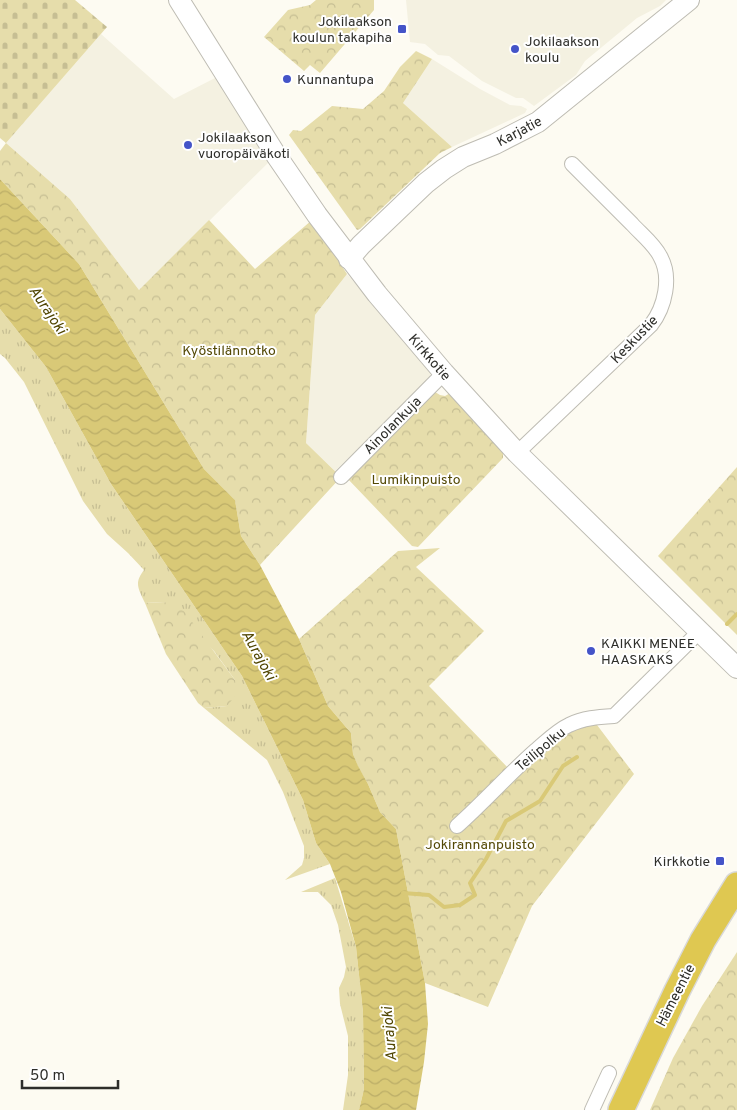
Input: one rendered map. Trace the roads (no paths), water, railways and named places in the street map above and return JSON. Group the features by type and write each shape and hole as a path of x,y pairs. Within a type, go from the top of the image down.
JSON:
{"highway":[{"name":"Hämeentie","path":"621,1110 677,991 704,940 737,885"}],"street":[{"name":"Kirkkotie","path":"179,0 276,155 349,259 444,373 517,453 737,668"},
{"name":"Karjatie","path":"349,259 361,245 426,183 444,169 463,157 495,144 538,122 689,0"},
{"name":"Keskustie","path":"517,453 651,325 659,314 664,296 665,278 660,256 647,240 572,164"},
{"name":"Ainolankuja","path":"341,477 444,373"},
{"name":"Teilipolku","path":"457,826 486,801 512,772 557,732 568,725 591,717 614,716 700,631"},
{"path":"592,1110 609,1073"}],"water":[{"name":"Aurajoki","path":"0,179 79,264 204,469 235,500 241,536 260,565 299,639 328,706 351,733 353,754 380,812 396,829 425,983 428,1024 416,1110 359,1110 364,1089 363,1012 356,947 341,892 330,864 316,843 303,800 242,676 111,484 46,367 0,309"}],"waterway":[{"path":"727,624 737,614"},
{"path":"403,893 429,895 444,907 460,905 475,895 470,883 486,859 506,821 540,801 563,766 577,757"}],"place":[{"name":"Jokilaakson koulun takapiha","path":"402,29"},
{"name":"Jokilaakson koulu","path":"515,49"},
{"name":"Kunnantupa","path":"287,79"},
{"name":"Jokilaakson vuoropäiväkoti","path":"188,145"},
{"name":"KAIKKI MENEE HAASKAKS","path":"591,651"},
{"name":"Kirkkotie","path":"720,861"}],"park label":[{"name":"Kyöstilännotko","path":"229,350"},
{"name":"Lumikinpuisto","path":"416,479"},
{"name":"Jokirannanpuisto","path":"480,844"}]}
